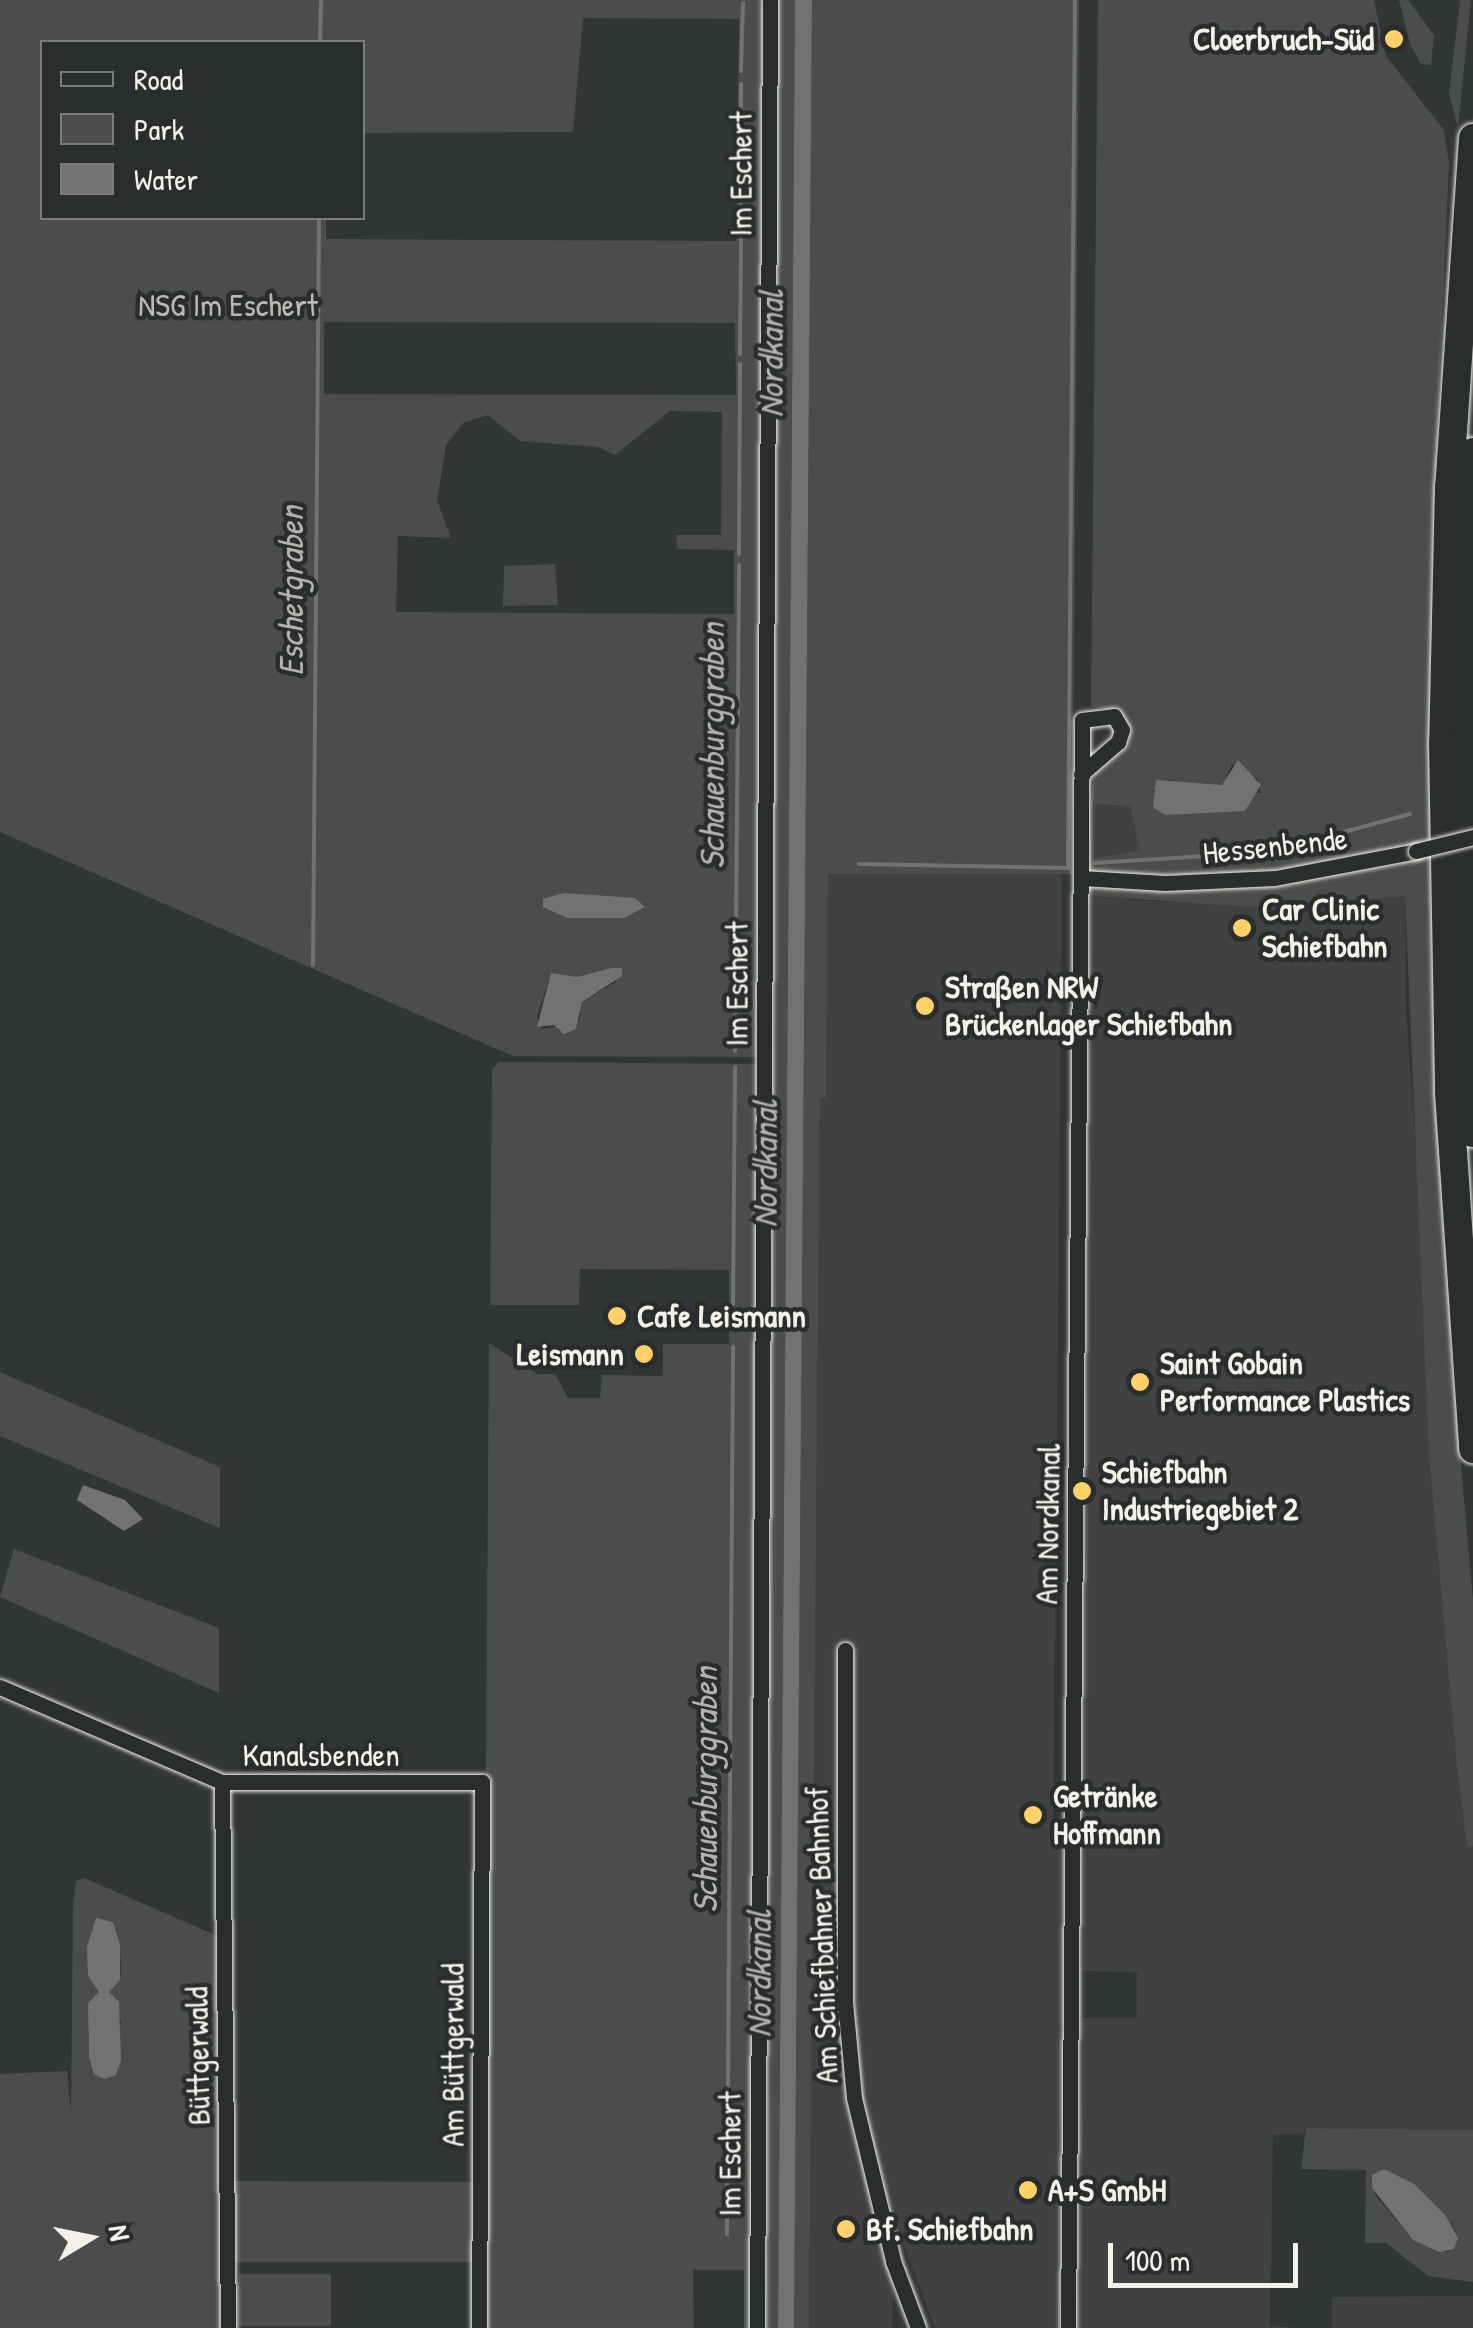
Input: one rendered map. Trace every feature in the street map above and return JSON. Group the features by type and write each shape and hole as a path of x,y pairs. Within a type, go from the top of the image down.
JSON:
{"highway":[{"path":"1463,133 1446,556 1444,865 1449,1094 1473,1449"},
{"path":"1473,452 1466,766 1473,1133"}],"street":[{"name":"Im Eschert","path":"756,2328 770,0"},
{"name":"Am Nordkanal","path":"1068,2328 1082,720 1106,714 1122,730 1105,758 1082,774"},
{"name":"Hessenbende","path":"1081,878 1165,884 1274,878 1473,837"},
{"name":"Am Schiefbahner Bahnhof","path":"845,1650 844,2002 854,2098 893,2260 918,2328"},
{"name":"Kanalsbenden","path":"0,1687 222,1782 482,1782"},
{"name":"Büttgerwald","path":"222,1782 228,2328"},
{"name":"Am Büttgerwald","path":"478,2328 482,1782"}],"shaded area":[{"path":"1091,804 1130,806 1141,852 1090,859"},
{"path":"828,873 1062,874 1053,1850 1063,1850 1059,2328 935,2328 902,2240 895,2241 892,2328 809,2328 820,1099 826,1098"},
{"path":"1405,895 1406,1010 1467,1847 1473,1846 1473,2130 1307,2128 1302,2134 1273,2135 1270,2326 1300,2328 1079,2328 1082,2018 1137,2018 1137,1972 1083,1971 1091,896 1161,902"},
{"path":"1473,2296 1473,2328 1332,2328 1332,2297"}],"green space":[{"name":"NSG Im Eschert","path":"0,0 764,0 758,1057 513,1056 0,832","holes":["324,322 735,323 736,395 324,394","670,411 722,412 721,535 676,535 677,549 734,550 734,614 396,612 398,536 451,538 437,500 446,445 463,423 488,415 520,441 598,447 615,455","611,968 616,982 582,1002 579,1022 541,1029 537,1017 551,973 577,977"]},
{"path":"778,0 795,0 778,2328 767,2328"},
{"path":"812,0 1079,0 1072,874 828,874 826,1098 820,1099 809,2328 794,2328"},
{"path":"1098,0 1374,0 1386,56 1444,130 1449,164 1433,515 1430,878 1452,1363 1473,1600 1473,1846 1467,1847 1457,1766 1429,1454 1405,896 1268,908 1091,896 1090,859 1140,851 1130,806 1091,804 1094,774 1120,747 1111,709 1091,706","holes":["1232,764 1258,779 1261,793 1152,792 1170,780 1193,788 1223,785"]},
{"path":"1399,0 1408,0 1434,35 1431,65 1421,64 1410,44"},
{"path":"1460,0 1471,0 1458,128 1449,94"},
{"path":"555,564 558,605 503,606 504,566"},
{"path":"499,1062 758,1064 751,2328 744,2328 744,2270 693,2270 694,2328 482,2328 489,1343 537,1374 555,1374 568,1398 600,1398 602,1375 663,1376 663,1344 729,1344 729,1270 580,1269 579,1305 490,1305 492,1069"},
{"path":"0,1372 220,1467 220,1528 0,1436"},
{"path":"14,1549 219,1628 219,1693 0,1597"},
{"path":"84,1878 220,1937 224,2328 0,2328 0,2074 67,2071 71,2113 76,1881","holes":["90,1938 120,1945 121,1975 109,1992 121,2021 119,2034 89,2058 88,2031 99,1992 88,1975"]},
{"path":"1306,2128 1473,2130 1473,2282 1428,2276 1386,2243 1365,2243 1366,2170 1301,2169","holes":["1384,2169 1446,2216 1456,2232 1448,2252 1413,2240 1375,2195 1372,2175"]},
{"path":"230,2181 476,2182 475,2262 231,2262"},
{"path":"239,2274 331,2274 331,2326 238,2326"}],"water":[{"path":"795,0 812,0 794,2328 778,2328"},
{"path":"1238,760 1261,785 1245,811 1165,815 1153,807 1156,780 1222,785"},
{"path":"564,893 635,898 645,907 624,918 567,918 543,907 543,899"},
{"path":"622,968 622,976 582,1002 576,1029 564,1034 554,1025 537,1027 551,973 577,977"},
{"path":"83,1485 125,1500 143,1519 124,1531 77,1500"},
{"path":"96,1918 113,1922 120,1945 120,1980 109,1992 119,2002 121,2060 116,2075 104,2079 94,2074 89,2057 88,2003 99,1992 88,1976 87,1947"},
{"path":"1384,2169 1414,2184 1446,2216 1458,2238 1454,2249 1439,2252 1413,2240 1372,2188 1372,2175"}],"waterway":[{"name":"Eschetgraben","path":"320,40 321,0"},
{"path":"859,864 1068,868 1075,0"},
{"name":"Schauenburggraben","path":"741,71 743,3"},
{"name":"Schauenburggraben","path":"741,84 741,222"},
{"name":"Eschetgraben","path":"313,965 319,220"},
{"name":"Schauenburggraben","path":"740,354 741,237"},
{"name":"Schauenburggraben","path":"739,554 740,364"},
{"name":"Schauenburggraben","path":"736,927 739,565"},
{"path":"1095,863 1270,852 1410,814"},
{"name":"Schauenburggraben","path":"735,1051 736,940"},
{"name":"Schauenburggraben","path":"733,1304 735,1067"},
{"name":"Schauenburggraben","path":"727,2234 733,1347"}],"place":[{"name":"Cloerbruch-Süd","path":"1394,39"},
{"name":"Car Clinic Schiefbahn","path":"1242,928"},
{"name":"Straßen NRW Brückenlager Schiefbahn","path":"925,1006"},
{"name":"Cafe Leismann","path":"617,1316"},
{"name":"Leismann","path":"644,1354"},
{"name":"Saint Gobain Performance Plastics","path":"1140,1382"},
{"name":"Schiefbahn Industriegebiet 2","path":"1082,1491"},
{"name":"Getränke Hoffmann","path":"1033,1815"},
{"name":"A+S GmbH","path":"1028,2190"},
{"name":"Bf. Schiefbahn","path":"846,2229"}],"water label":[{"name":"Nordkanal","path":"771,354"},
{"name":"Nordkanal","path":"765,1164"},
{"name":"Nordkanal","path":"759,1974"}]}
